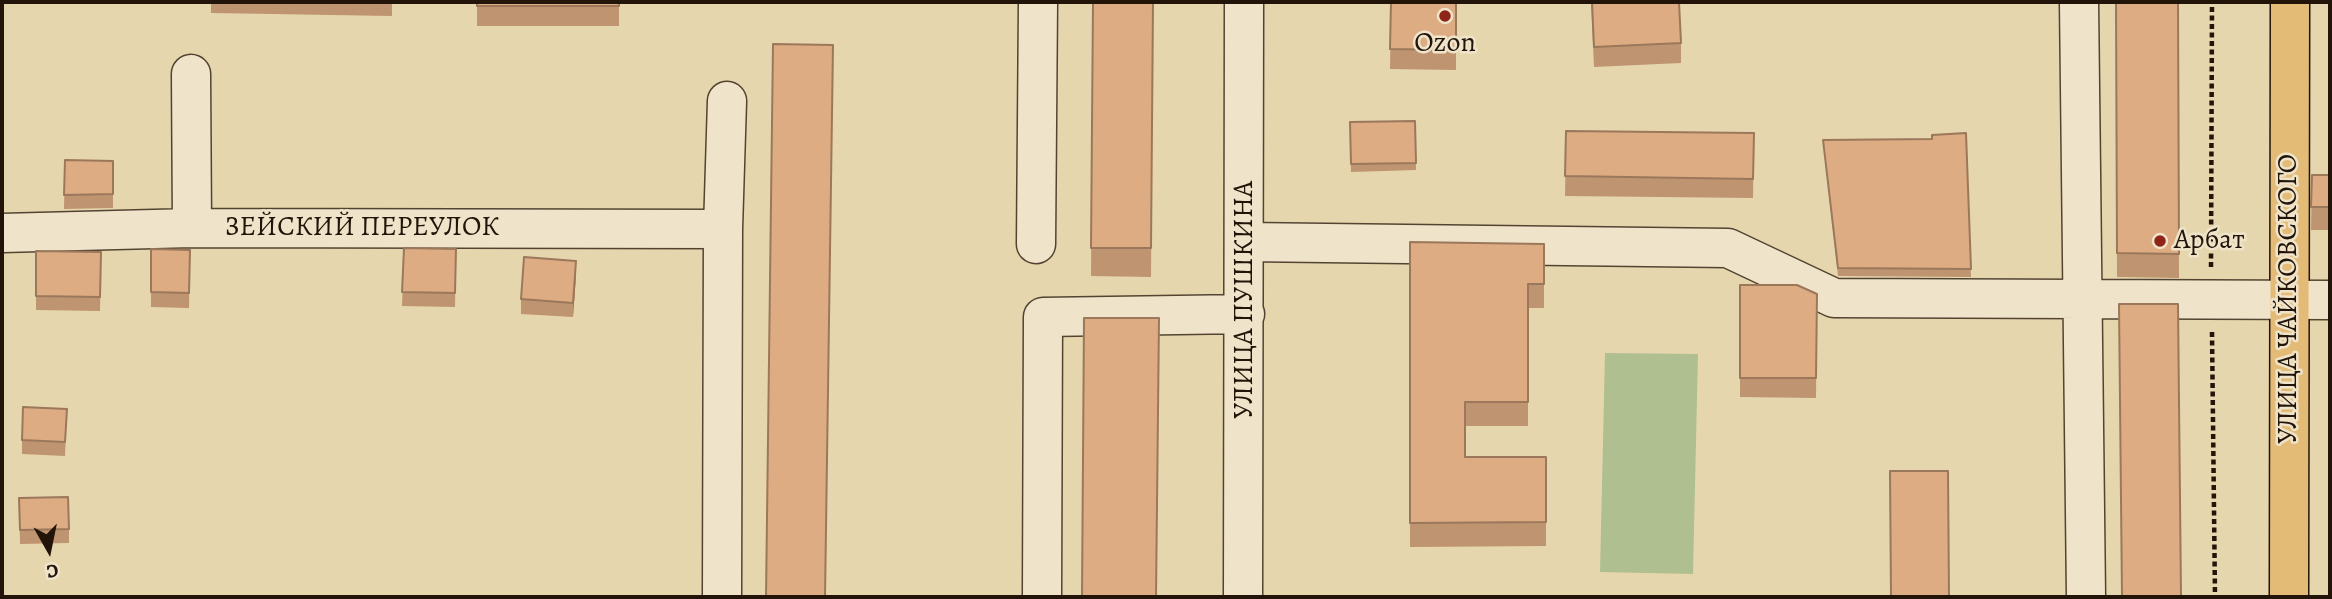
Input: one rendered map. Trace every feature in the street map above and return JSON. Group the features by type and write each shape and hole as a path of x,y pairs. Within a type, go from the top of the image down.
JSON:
{"main road":[{"name":"УЛИЦА ЧАЙКОВСКОГО","path":"2289,597 2290,2"}],"street":[{"path":"1037,244 1038,2"},
{"name":"УЛИЦА ПУШКИНА","path":"1243,597 1244,2"},
{"path":"2079,2 2086,597"},
{"path":"191,74 192,228"},
{"path":"722,597 723,229 727,101"},
{"name":"ЗЕЙСКИЙ ПЕРЕУЛОК","path":"2,233 192,228 723,229"},
{"path":"1245,242 1728,248 1834,298 2330,300"},
{"path":"1042,597 1043,317 1245,314"}],"green space":[{"path":"1605,353 1698,354 1693,574 1600,572"}],"building":[{"path":"477,2 619,2 619,6 477,6"},
{"path":"1093,2 1153,2 1151,248 1091,248"},
{"path":"1391,2 1456,2 1456,50 1390,49"},
{"path":"1592,2 1679,2 1681,43 1594,47"},
{"path":"2116,2 2178,2 2179,254 2117,253"},
{"path":"773,44 833,45 825,597 766,597"},
{"path":"1415,121 1416,163 1351,164 1350,122"},
{"path":"1566,131 1754,133 1753,179 1565,176"},
{"path":"1966,133 1971,269 1838,268 1823,140 1932,139 1932,135"},
{"path":"65,160 113,161 113,194 64,195"},
{"path":"2312,175 2330,175 2330,207 2311,207"},
{"path":"1410,242 1544,244 1544,284 1528,284 1528,402 1465,402 1465,457 1546,457 1546,522 1410,523"},
{"path":"404,248 456,249 455,293 402,292"},
{"path":"151,249 190,250 189,293 151,292"},
{"path":"36,251 101,252 100,297 36,296"},
{"path":"524,257 576,261 573,303 521,299"},
{"path":"1740,285 1797,285 1817,294 1816,378 1740,378"},
{"path":"2119,304 2178,304 2181,597 2122,597"},
{"path":"1084,318 1159,318 1156,597 1082,597"},
{"path":"23,407 67,409 65,442 22,440"},
{"path":"1890,471 1948,471 1949,597 1891,597"},
{"path":"68,497 69,529 20,530 19,498"}],"place":[{"name":"Ozon","path":"1445,16"},
{"name":"Арбат","path":"2160,241"}]}
